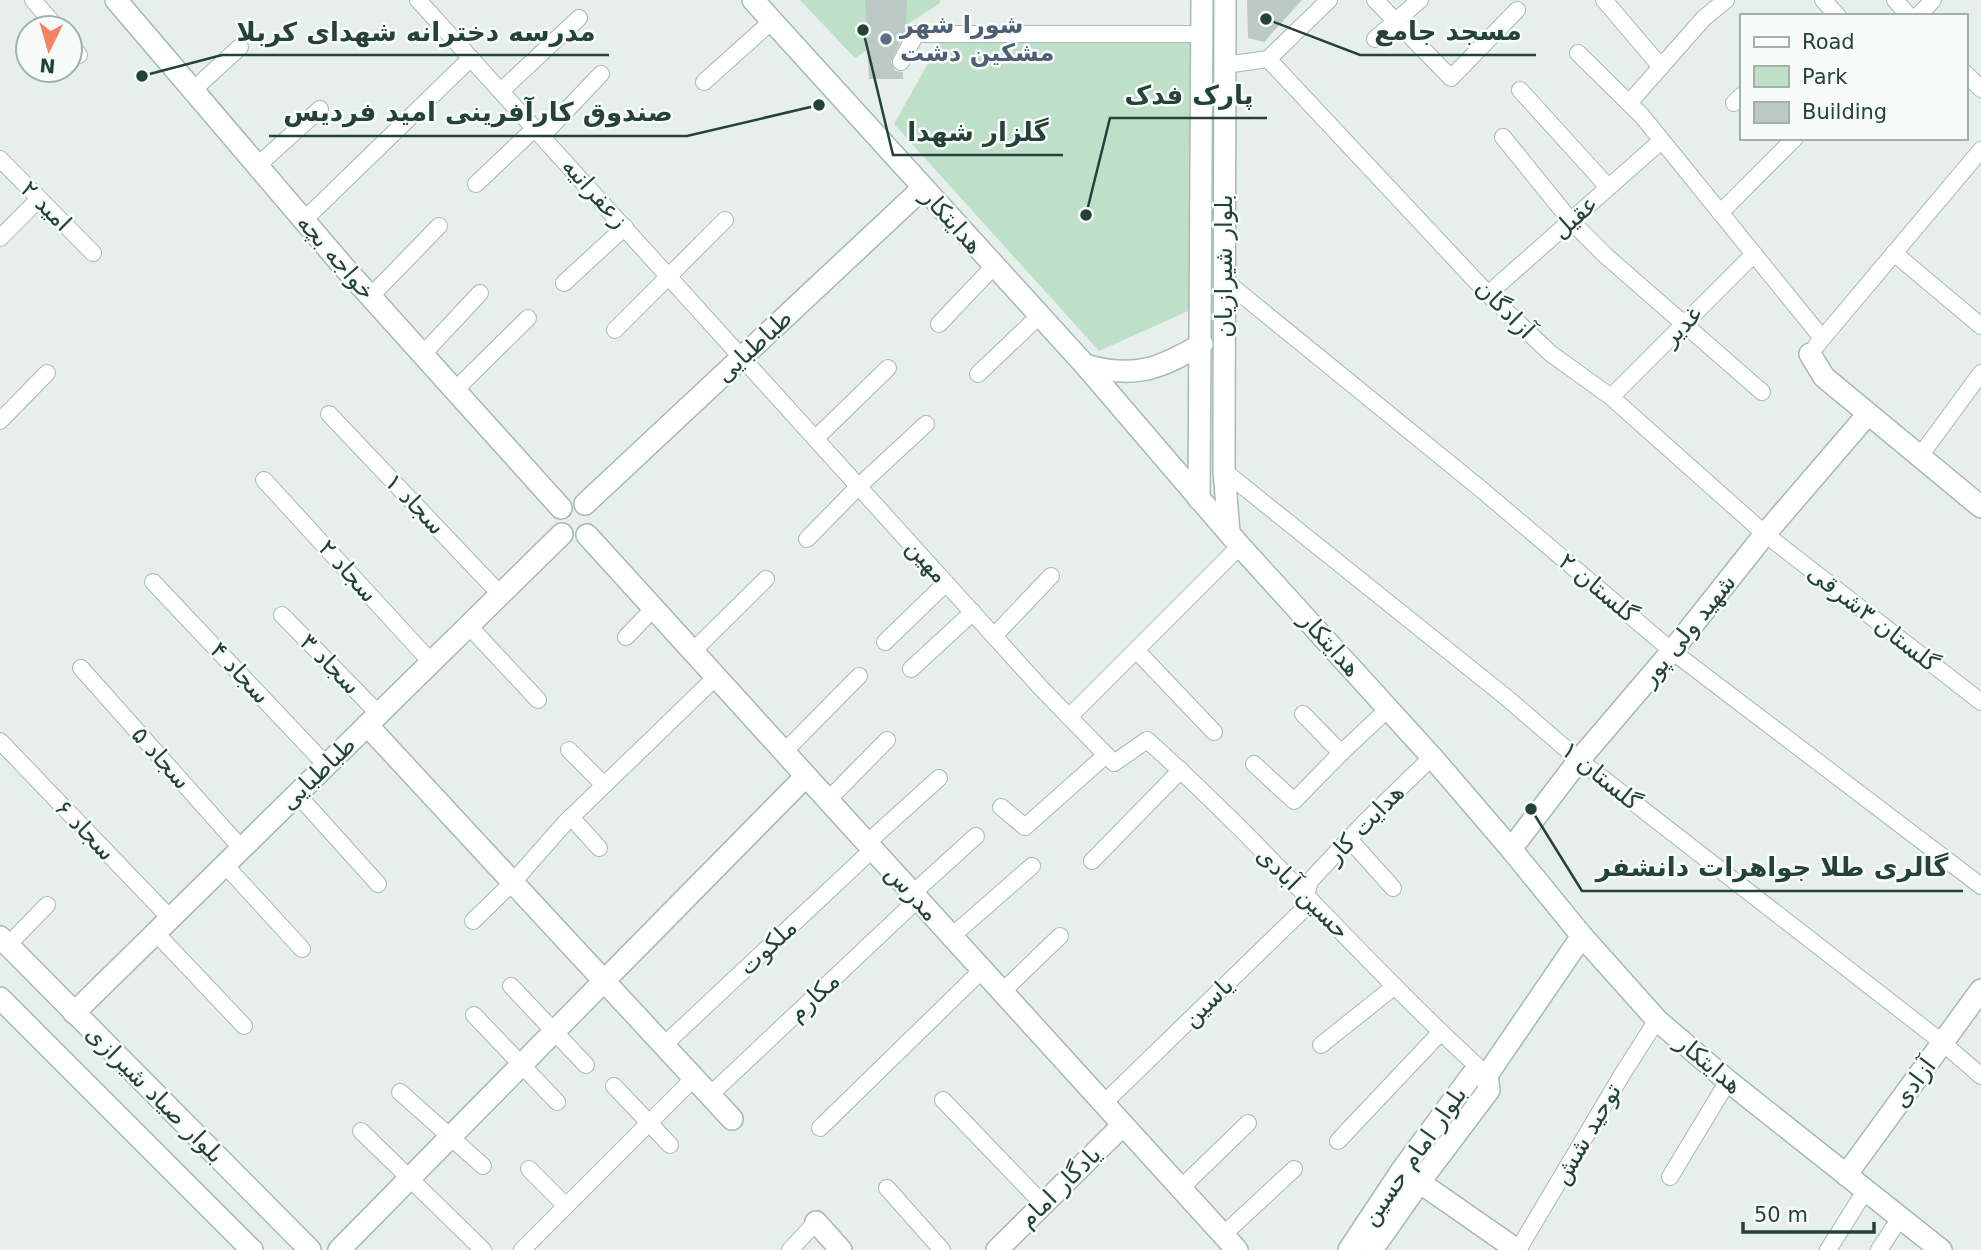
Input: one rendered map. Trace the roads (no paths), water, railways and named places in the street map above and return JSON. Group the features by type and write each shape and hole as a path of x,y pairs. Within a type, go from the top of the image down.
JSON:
{"street":[{"path":"33,0 45,14"},
{"name":"خواجه بچه","path":"116,0 370,297 561,508"},
{"name":"هدایتکار","path":"753,0 1085,365 1199,499 1389,708 1582,936 1657,1020 1728,1081 1941,1250"},
{"name":"بلوار شیرازیان","path":"1199,499 1202,0"},
{"name":"بلوار شیرازیان","path":"1225,0 1224,471 1235,539"},
{"path":"1225,65 1268,59 1329,0"},
{"path":"1375,0 1451,78 1517,10"},
{"path":"1375,39 1420,0"},
{"path":"1604,0 1661,67"},
{"path":"1629,103 1704,18 1726,0"},
{"path":"1824,0 1836,14"},
{"path":"1895,0 1907,14"},
{"path":"1920,14 1933,0"},
{"name":"زعفرانیه","path":"428,4 471,58 743,356"},
{"path":"501,91 579,18"},
{"path":"704,82 772,21"},
{"path":"901,62 916,34 1203,34"},
{"path":"193,90 240,47"},
{"path":"1578,53 1629,103 1754,254 1816,346 1824,377 1981,507"},
{"path":"304,220 471,58"},
{"name":"آزادگان","path":"1268,59 1488,294 1550,353 1611,397 1765,534"},
{"path":"476,184 601,74"},
{"path":"1967,75 1981,89"},
{"path":"1520,90 1608,187"},
{"path":"257,166 320,108"},
{"path":"1503,137 1571,221 1606,256 1762,392"},
{"path":"1720,213 1793,140"},
{"name":"عقیل","path":"1488,294 1661,141"},
{"path":"1816,346 1894,253 1975,169 1981,150"},
{"name":"امید ۲","path":"0,159 93,253"},
{"name":"طباطبایی","path":"586,504 923,188"},
{"path":"0,238 38,200"},
{"path":"615,330 668,274 725,220"},
{"path":"370,297 439,226"},
{"path":"564,283 625,227"},
{"path":"1894,253 1981,326"},
{"name":"غدیر","path":"1611,397 1754,254"},
{"path":"939,324 994,267"},
{"name":"گلستان ۲","path":"1224,281 1482,490 1672,651 1981,886"},
{"path":"422,355 480,293"},
{"path":"978,374 1038,316"},
{"path":"455,390 528,318"},
{"path":"1085,365 1109,372 1150,370 1171,362 1202,344"},
{"name":"مهین","path":"743,356 994,636 1110,759"},
{"path":"816,438 888,368"},
{"path":"0,421 47,373"},
{"path":"1920,456 1981,373"},
{"name":"سجاد ۱","path":"329,414 500,594"},
{"name":"شهید ولی پور","path":"1511,849 1579,760 1672,651 1765,534 1868,414"},
{"path":"807,539 926,424"},
{"path":"1198,471 1224,471"},
{"name":"گلستان ۱","path":"1224,471 1507,698 1579,760 1943,1043 1981,1076"},
{"name":"سجاد ۲","path":"264,480 431,662"},
{"path":"577,501 586,504 595,519 593,528 579,539 562,534 557,526 557,516 561,508 577,501"},
{"name":"طباطبایی","path":"74,1013 562,534"},
{"name":"گلستان ۳شرقی","path":"1765,534 1981,702"},
{"name":"مدرس","path":"587,535 1230,1242"},
{"path":"1069,717 1136,650 1235,539"},
{"path":"994,636 1051,576"},
{"path":"693,651 766,579"},
{"name":"سجاد ۴","path":"153,582 326,765"},
{"path":"886,642 946,583"},
{"path":"625,637 654,608"},
{"path":"911,669 973,612"},
{"name":"سجاد ۳","path":"282,615 373,719"},
{"path":"468,625 538,700"},
{"path":"1136,650 1214,732"},
{"name":"سجاد ۵","path":"81,668 241,848"},
{"path":"784,752 859,676"},
{"path":"473,921 513,882 571,817 716,677"},
{"path":"1254,764 1294,801 1389,708"},
{"path":"1303,714 1341,753"},
{"path":"373,719 513,882 732,1119"},
{"path":"828,800 887,740"},
{"name":"حسین آبادی","path":"1110,759 1147,740 1181,770 1440,1033 1487,1075"},
{"name":"سجاد ۶","path":"0,741 162,925 244,1026"},
{"path":"569,750 604,786"},
{"name":"هدایت کار","path":"1309,899 1310,881 1432,757"},
{"path":"1001,807 1025,827 1110,759"},
{"path":"1092,861 1181,770"},
{"path":"339,1250 806,776"},
{"name":"ملکوت","path":"664,1045 939,778"},
{"path":"297,794 378,884"},
{"path":"571,817 599,848"},
{"name":"مکارم","path":"710,1095 976,836"},
{"path":"1349,839 1393,888"},
{"path":"225,864 302,949"},
{"path":"952,936 1032,866"},
{"name":"یاسین","path":"1104,1104 1309,899"},
{"path":"4,941 47,905"},
{"path":"1002,992 1060,936"},
{"name":"بلوار امام حسین","path":"1349,1250 1410,1177 1489,1090 1487,1075 1582,936"},
{"name":"بلوار صیاد شیرازی","path":"4,941 310,1250"},
{"path":"820,1128 982,970"},
{"path":"511,986 586,1065"},
{"path":"1321,1045 1395,986"},
{"name":"آزادی","path":"1846,1174 1981,990"},
{"name":"بلوار صیاد شیرازی","path":"0,998 252,1250"},
{"path":"474,1015 557,1102"},
{"name":"توحید شش","path":"1518,1250 1657,1020"},
{"path":"1338,1142 1440,1033"},
{"path":"522,1250 694,1078"},
{"path":"1670,1177 1728,1081"},
{"path":"614,1086 670,1145"},
{"path":"400,1093 483,1166"},
{"path":"943,1100 1044,1204"},
{"path":"1181,1188 1248,1124"},
{"name":"یادگار امام","path":"997,1250 1123,1125"},
{"path":"361,1131 483,1250"},
{"path":"529,1169 566,1206"},
{"path":"1230,1242 1294,1169"},
{"path":"1410,1177 1518,1250"},
{"name":"بلوار امام حسین","path":"1372,1250 1410,1177"},
{"path":"887,1188 942,1250"},
{"path":"1828,1250 1864,1191"},
{"path":"1879,1250 1900,1218"},
{"path":"790,1250 816,1222 841,1250"}],"place":[{"name":"مسجد جامع","path":"1266,19"},
{"name":"گلزار شهدا","path":"863,30"},
{"name":"شورا شهر مشکین دشت","path":"886,39"},
{"name":"مدرسه دخترانه شهدای کربلا","path":"142,76"},
{"name":"صندوق کارآفرینی امید فردیس","path":"819,105"},
{"name":"پارک فدک","path":"1086,215"},
{"name":"گالری طلا جواهرات دانشفر","path":"1531,809"}]}
